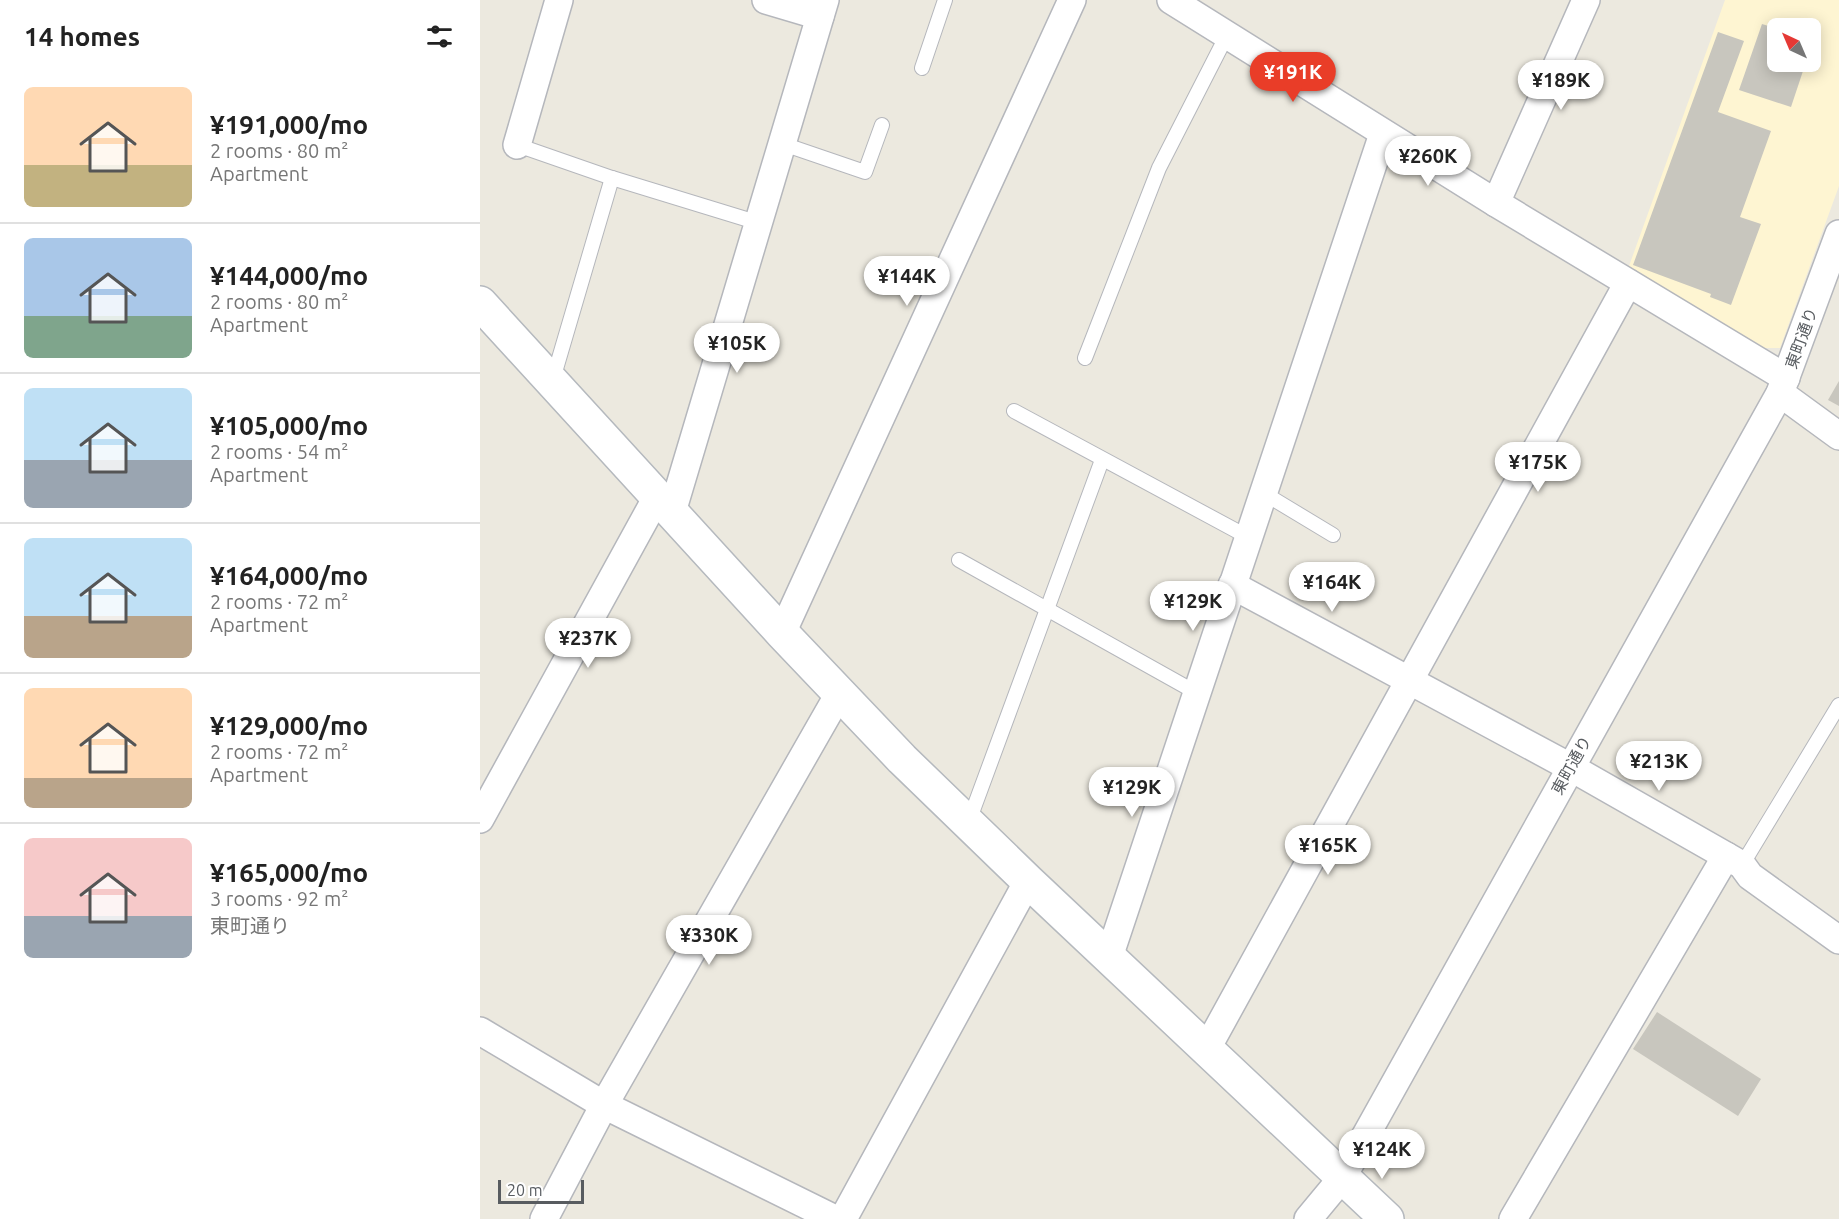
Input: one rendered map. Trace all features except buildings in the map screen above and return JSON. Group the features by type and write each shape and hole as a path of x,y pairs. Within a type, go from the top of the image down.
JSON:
{"street":[{"path":"517,145 559,0"},
{"path":"480,819 664,505 759,223 823,8 766,0"},
{"path":"782,633 1072,0"},
{"path":"1171,0 1383,134 1628,284 1783,386 1839,436"},
{"path":"1496,203 1586,0"},
{"path":"1109,957 1383,134"},
{"name":"東町通り","path":"1308,1219 1342,1178 1783,386 1839,234"},
{"path":"1206,1050 1628,284"},
{"path":"480,303 839,694 1028,882 1387,1219"},
{"path":"1232,585 1570,767 1734,860 1750,876 1839,940"},
{"path":"544,1219 604,1105 839,694"},
{"path":"1513,1219 1734,860"},
{"path":"843,1219 1028,882"},
{"path":"480,1031 604,1105 835,1219"}],"lane":[{"path":"922,68 945,0"},
{"path":"1085,358 1159,168 1227,35"},
{"path":"783,144 865,172 882,125"},
{"path":"517,145 612,178 759,223"},
{"path":"552,381 612,178"},
{"path":"1014,411 1248,537"},
{"path":"968,823 1102,460"},
{"path":"1264,494 1333,535"},
{"path":"960,560 1197,693"},
{"path":"1734,860 1839,705"}],"shaded area":[{"path":"1725,0 1839,0 1839,186 1780,348 1760,348 1629,266"}]}
